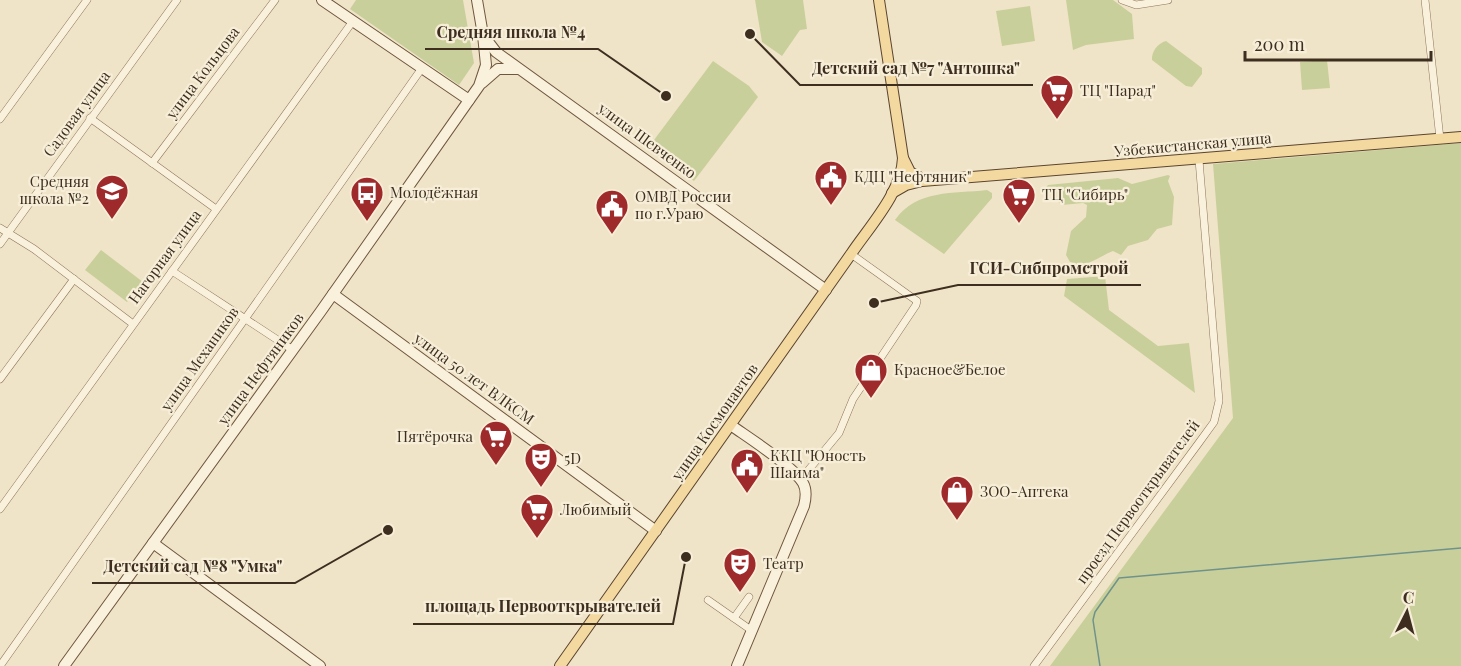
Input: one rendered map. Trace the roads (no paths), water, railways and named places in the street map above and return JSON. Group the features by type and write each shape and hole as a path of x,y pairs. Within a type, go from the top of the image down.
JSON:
{"main road":[{"path":"322,0 469,100"},
{"path":"477,0 483,35"},
{"path":"879,0 903,158 910,172 927,181"},
{"name":"улица Шевченко","path":"483,35 491,47 826,290"},
{"name":"улица Нефтяников","path":"479,86 486,64 483,35"},
{"name":"улица Нефтяников","path":"64,666 293,350 479,86 498,69 521,69"},
{"name":"Узбекистанская улица","path":"891,193 906,184 927,181 1461,137"},
{"name":"улица Космонавтов","path":"560,666 732,426 851,254 891,193 899,178 903,158"},
{"name":"улица 50 лет ВЛКСМ","path":"333,294 656,531"},
{"path":"732,426 801,479 806,491 804,506 737,666"},
{"path":"153,543 320,666"}],"street":[{"path":"0,119 87,0"},
{"name":"Садовая улица","path":"0,244 177,0"},
{"name":"улица Кольцова","path":"152,163 275,0"},
{"path":"1122,0 1136,5 1168,0"},
{"path":"1425,0 1440,139"},
{"name":"Нагорная улица","path":"0,509 353,21"},
{"name":"улица Механиков","path":"0,666 422,68"},
{"path":"90,118 216,209"},
{"name":"проезд Первооткрывателей","path":"1035,666 1198,444 1218,411 1199,160"},
{"path":"0,228 74,279 133,324"},
{"path":"801,479 841,430 853,399 917,301 851,254"},
{"path":"172,271 293,350"},
{"path":"0,379 74,279"},
{"path":"734,618 749,597"},
{"path":"708,600 751,630"}],"waterway":[{"path":"1100,666 1093,620 1095,612 1119,578 1461,548"}],"place":[{"name":"Детский сад №7 \"Антошка\"","path":"750,34"},
{"name":"Средняя школа №4","path":"666,96"},
{"name":"ТЦ \"Парад\"","path":"1057,120"},
{"name":"КДЦ \"Нефтяник\"","path":"831,206"},
{"name":"Средняя школа №2","path":"112,220"},
{"name":"Молодёжная","path":"367,222"},
{"name":"ТЦ \"Сибирь\"","path":"1019,224"},
{"name":"ОМВД России по г.Ураю","path":"612,235"},
{"name":"ГСИ-Сибпромстрой","path":"874,303"},
{"name":"Красное&Белое","path":"871,399"},
{"name":"Пятёрочка","path":"496,466"},
{"name":"5D","path":"541,488"},
{"name":"ККЦ \"Юность Шаима\"","path":"747,494"},
{"name":"ЗОО-Аптека","path":"957,521"},
{"name":"Детский сад №8 \"Умка\"","path":"388,530"},
{"name":"Любимый","path":"537,539"},
{"name":"площадь Первооткрывателей","path":"686,557"},
{"name":"Театр","path":"740,593"}]}
